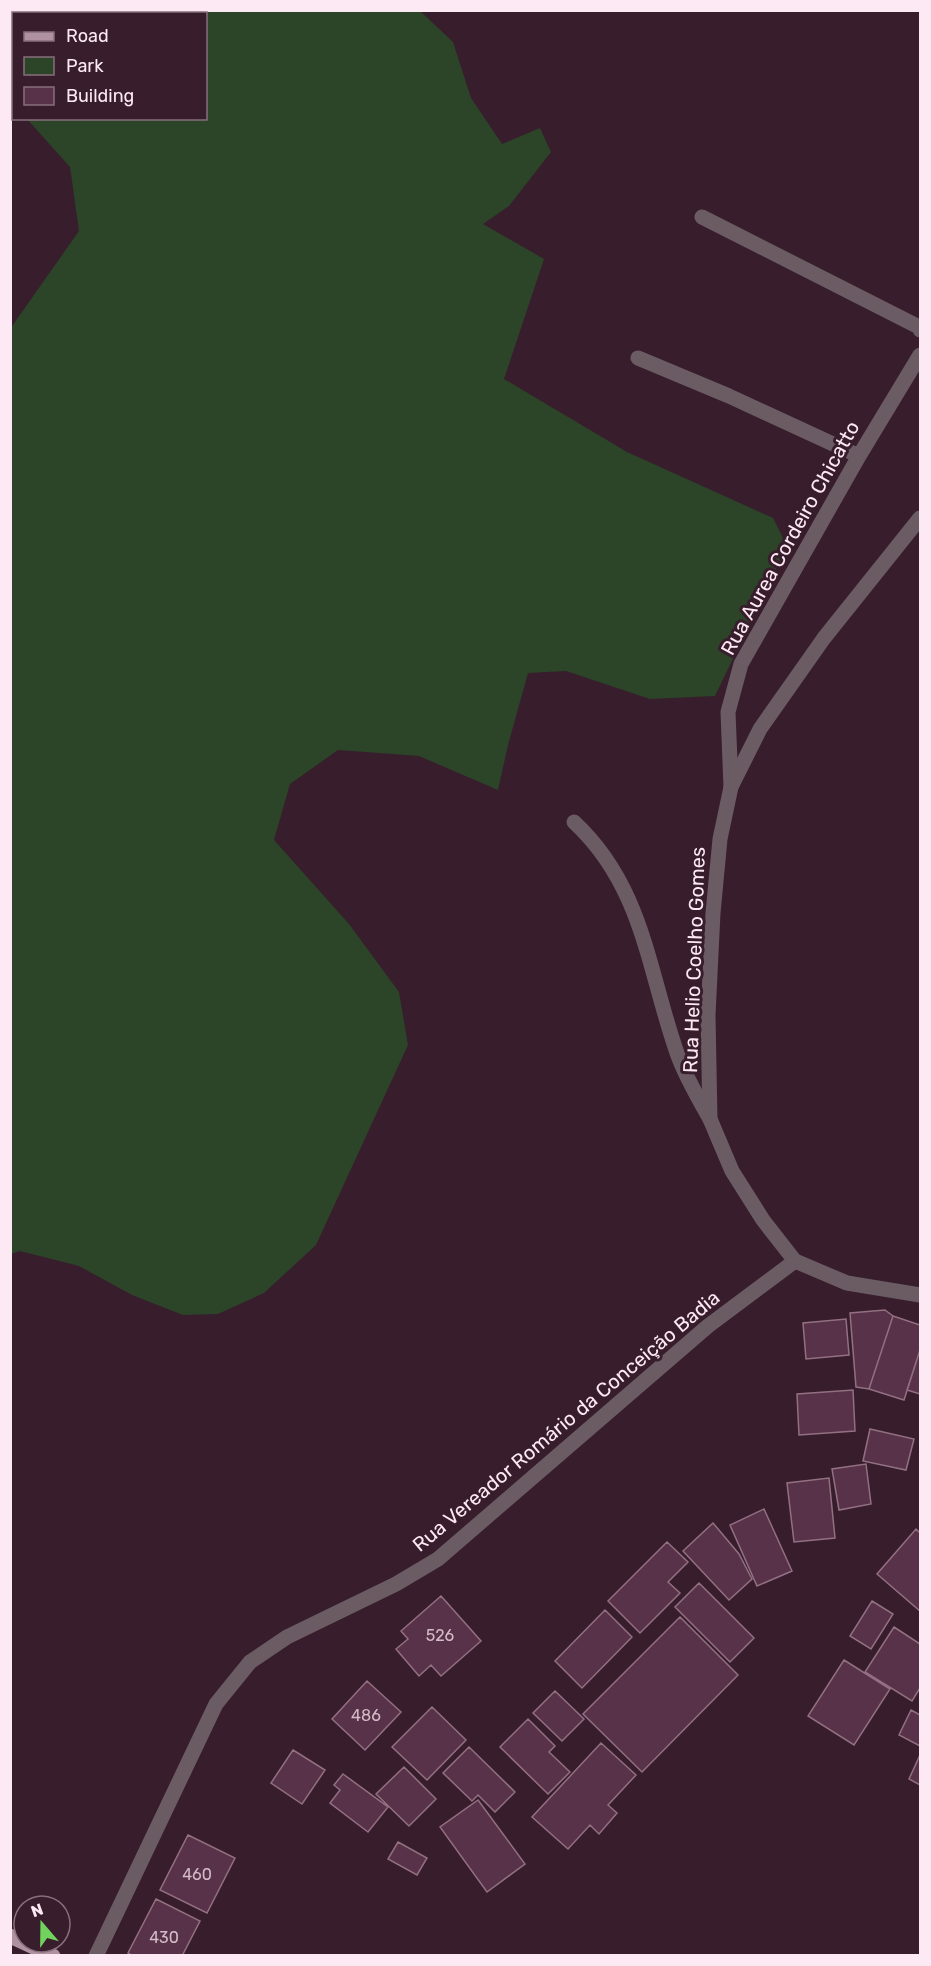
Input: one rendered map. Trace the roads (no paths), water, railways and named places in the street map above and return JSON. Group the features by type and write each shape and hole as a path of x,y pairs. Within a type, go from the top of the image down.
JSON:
{"main road":[{"path":"10,1936 53,1956"}],"street":[{"path":"702,217 921,330"},
{"name":"Rua Aurea Cordeiro Chicatto","path":"731,787 728,712 741,664 860,456 921,355"},
{"path":"638,358 729,396 860,456"},
{"name":"Rua Helio Coelho Gomes","path":"795,1261 763,1220 732,1171 710,1119 708,1015 713,913 720,839 731,787 760,729 824,638 921,518"},
{"path":"574,822 593,839 615,871 640,924 677,1055 710,1119"},
{"path":"795,1261 847,1283 921,1295"},
{"name":"Rua Vereador Romário da Conceição Badia","path":"96,1956 216,1704 250,1662 287,1637 396,1584 438,1559 708,1326 795,1261"}]}
